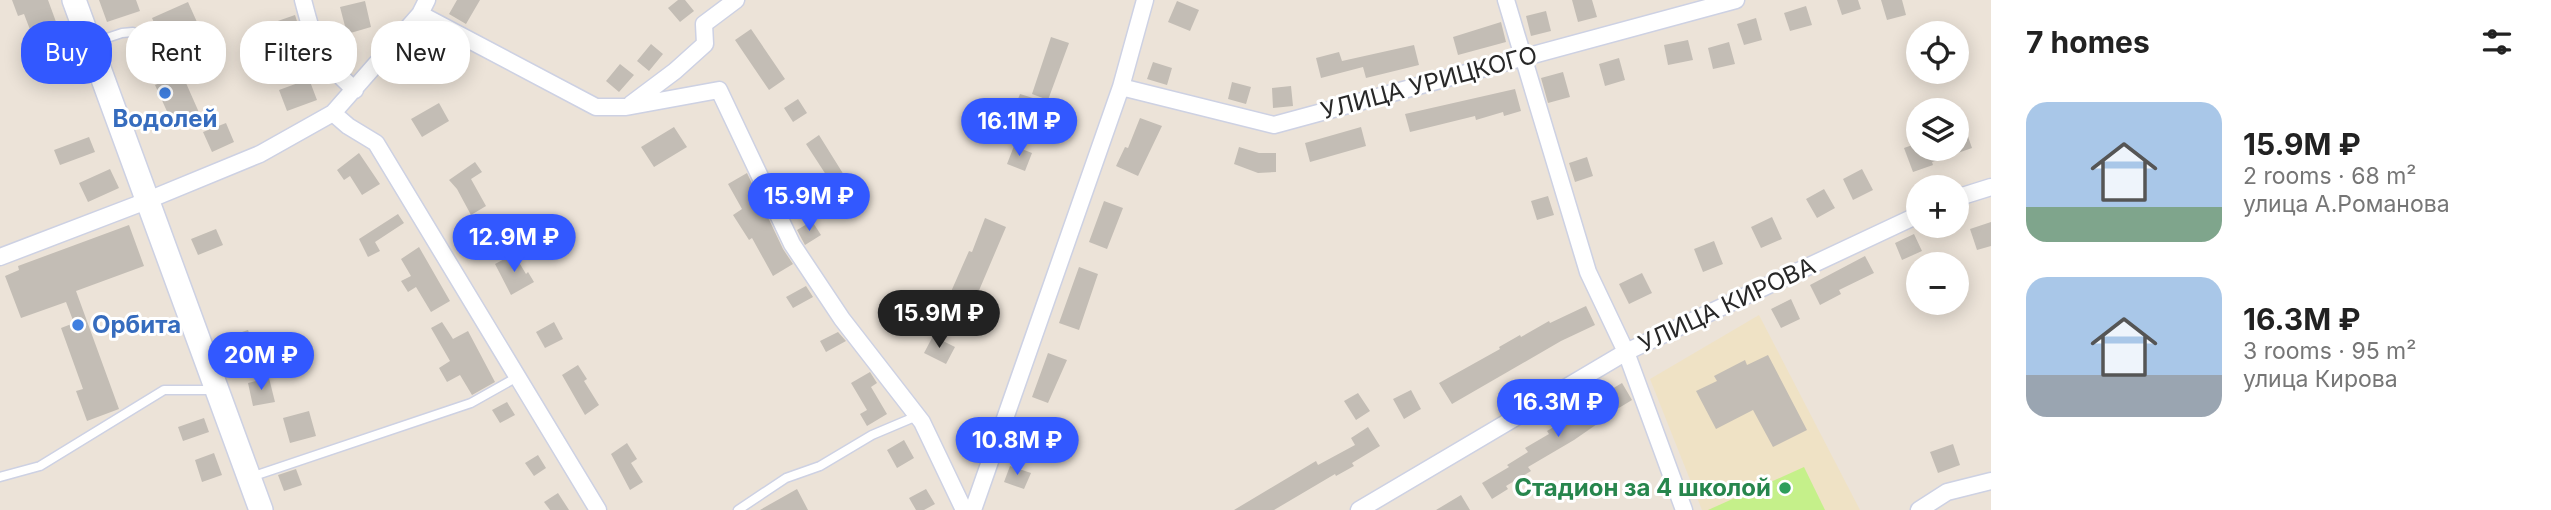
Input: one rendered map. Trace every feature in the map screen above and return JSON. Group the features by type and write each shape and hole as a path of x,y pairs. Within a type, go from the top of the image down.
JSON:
{"main road":[{"path":"74,0 81,21"},
{"path":"104,84 261,510"}],"street":[{"path":"303,0 318,51 337,75 355,90"},
{"path":"626,107 675,71 705,44 704,24 736,0"},
{"path":"973,510 1121,87 1145,0"},
{"path":"1506,0 1588,272 1626,352 1684,510"},
{"name":"УЛИЦА УРИЦКОГО","path":"1121,87 1274,125 1736,0"},
{"path":"0,257 260,155 333,113 423,7 596,107 626,107 719,90 792,244 842,319 917,416 964,510"},
{"path":"333,113 376,144 598,510"},
{"path":"1969,194 1991,187"},
{"name":"УЛИЦА КИРОВА","path":"1359,510 1626,352 1906,221"},
{"path":"1919,510 1947,492 1991,481"}],"lane":[{"path":"249,477 471,403 519,376"},
{"path":"0,477 40,466 164,390 205,390 215,387"},
{"path":"737,510 786,478 820,466 872,435 917,416"}],"shaded area":[{"path":"1759,315 1860,510 1702,510 1650,379"}],"green space":[{"name":"Стадион за 4 школой","path":"1804,467 1825,510 1708,510"}],"building":[{"path":"12,0 48,0 56,21 27,21 24,14 18,16"},
{"path":"99,0 136,0 140,11 107,21"},
{"path":"457,0 480,0 468,21 461,21 449,14"},
{"path":"678,0 685,0 694,11 680,22 668,8"},
{"path":"1572,0 1592,0 1597,17 1578,22"},
{"path":"1837,0 1858,0 1861,9 1842,15"},
{"path":"1881,0 1902,0 1906,15 1887,20"},
{"path":"365,1 371,27 357,31 357,21 344,21 340,7"},
{"path":"1177,1 1199,10 1190,31 1168,22"},
{"path":"188,2 196,21 153,21 152,18"},
{"path":"1806,6 1812,25 1790,31 1784,13"},
{"path":"1546,11 1551,31 1531,36 1526,16"},
{"path":"295,15 297,21 278,21"},
{"path":"1756,18 1762,40 1744,45 1737,24"},
{"path":"1501,22 1506,42 1458,55 1453,37"},
{"path":"751,29 785,79 769,90 735,40"},
{"path":"1051,37 1069,43 1048,100 1032,94"},
{"path":"1688,40 1693,60 1668,65 1664,45"},
{"path":"1729,42 1735,64 1713,69 1708,48"},
{"path":"651,44 663,54 649,71 637,61"},
{"path":"1414,45 1419,65 1366,78 1363,67 1321,78 1316,58 1339,52 1342,61"},
{"path":"1619,58 1625,80 1605,86 1599,64"},
{"path":"1153,62 1172,68 1167,85 1147,79"},
{"path":"620,64 634,75 619,92 606,81"},
{"path":"1563,72 1570,97 1548,103 1541,78"},
{"path":"1232,82 1251,87 1246,104 1228,99"},
{"path":"186,84 201,117 175,129 155,85"},
{"path":"295,84 311,84 317,100 287,111 279,90"},
{"path":"1291,86 1293,106 1273,108 1272,88"},
{"path":"1515,89 1521,111 1504,116 1503,112 1476,120 1475,116 1410,132 1405,114"},
{"path":"1020,94 1036,99 1030,115 1014,109"},
{"path":"798,99 807,113 793,122 784,108"},
{"path":"439,103 449,121 422,137 411,119"},
{"path":"1140,118 1162,126 1138,176 1116,166 1125,147 1128,148"},
{"path":"226,123 234,142 212,152 203,132"},
{"path":"674,127 687,147 654,167 641,147"},
{"path":"1361,127 1366,146 1310,162 1305,143"},
{"path":"819,135 857,196 845,204 806,144"},
{"path":"89,137 95,152 60,165 54,150"},
{"path":"1014,146 1032,153 1025,171 1007,164"},
{"path":"1239,147 1259,153 1276,153 1276,172 1258,173 1234,164"},
{"path":"359,153 380,184 362,195 350,176 344,180 337,170"},
{"path":"1587,157 1593,176 1575,182 1569,163"},
{"path":"1909,161 1935,161 1932,162 1933,165 1913,172"},
{"path":"475,162 482,172 471,179 486,206 471,215 449,180"},
{"path":"110,169 119,188 88,202 79,183"},
{"path":"1862,169 1873,190 1853,200 1843,179"},
{"path":"747,173 783,249 793,264 773,276 752,238 749,240 733,215 742,209 728,184"},
{"path":"1824,189 1835,208 1817,218 1806,199"},
{"path":"1548,196 1554,215 1537,220 1531,201"},
{"path":"1104,201 1123,208 1107,249 1089,242"},
{"path":"398,214 404,223 375,242 380,251 368,257 359,239"},
{"path":"1772,217 1782,239 1761,248 1751,227"},
{"path":"985,218 1006,227 969,314 946,303 969,251 972,252"},
{"path":"812,221 821,235 805,245 797,230"},
{"path":"1991,222 1991,246 1977,250 1970,229"},
{"name":"Орбита","path":"129,225 144,266 76,291 119,409 87,421 76,391 83,389 61,328 74,323 66,302 21,318 5,276 19,270 18,266"},
{"path":"216,229 223,245 198,255 191,239"},
{"path":"1906,238 1916,238 1922,251 1906,252 1906,258 1902,260 1895,243"},
{"path":"1714,241 1723,264 1703,272 1694,249"},
{"path":"419,247 450,301 431,312 416,287 408,292 401,281 411,276 401,259"},
{"path":"514,254 534,282 511,295 495,264"},
{"path":"1865,256 1874,273 1839,290 1841,294 1820,305 1810,285"},
{"path":"1079,267 1098,274 1079,330 1059,323"},
{"path":"1642,273 1652,293 1629,304 1619,284"},
{"path":"806,286 813,297 793,308 786,297"},
{"path":"1791,299 1800,319 1781,328 1771,309"},
{"path":"1586,306 1595,325 1561,341 1452,404 1439,383 1520,335 1521,337 1549,321 1550,323"},
{"path":"442,322 453,339 468,331 495,382 472,395 460,375 447,382 439,368 450,361 431,328"},
{"path":"554,322 563,339 545,348 536,332"},
{"path":"248,330 254,346 233,353 227,337"},
{"path":"838,332 846,341 826,352 820,341"},
{"path":"933,336 955,347 946,364 924,353"},
{"path":"1048,353 1067,360 1048,403 1032,397"},
{"path":"1768,355 1807,430 1773,447 1753,410 1716,429 1696,391 1717,381 1714,376 1745,360 1747,365"},
{"path":"578,365 587,379 584,381 599,405 585,415 562,375"},
{"path":"870,372 877,383 871,387 887,414 867,426 860,414 867,410 851,383"},
{"path":"269,378 275,402 253,406 248,383"},
{"path":"1622,383 1632,400 1599,420 1600,422 1574,440 1528,467 1531,471 1506,486 1508,489 1492,499 1482,483 1528,452 1525,448 1549,434 1547,431"},
{"path":"1411,390 1421,409 1404,419 1393,399"},
{"path":"1358,393 1370,411 1356,420 1344,401"},
{"path":"507,402 515,415 500,423 492,410"},
{"path":"309,411 316,436 290,443 283,418"},
{"path":"204,418 209,432 183,441 178,427"},
{"path":"1368,427 1380,446 1352,463 1354,466 1336,476 1335,474 1274,510 1234,510 1316,461 1318,465 1355,445 1351,438"},
{"path":"904,440 914,458 897,468 887,450"},
{"path":"627,443 637,459 631,463 643,482 630,490 611,454"},
{"path":"1953,444 1960,465 1938,473 1930,452"},
{"path":"214,453 222,475 202,482 195,460"},
{"path":"538,455 546,468 534,476 525,463"},
{"path":"1010,466 1031,473 1024,489 1004,482"},
{"path":"296,469 302,485 284,491 278,475"},
{"path":"797,489 808,510 760,510"},
{"path":"926,489 935,504 924,510 916,510 909,498"},
{"path":"558,493 569,510 550,510 544,502"},
{"path":"1461,495 1470,510 1436,510"}],"place":[{"name":"Водолей","path":"165,93"},
{"name":"Орбита","path":"78,325"},
{"name":"Стадион за 4 школой","path":"1785,488"}]}
